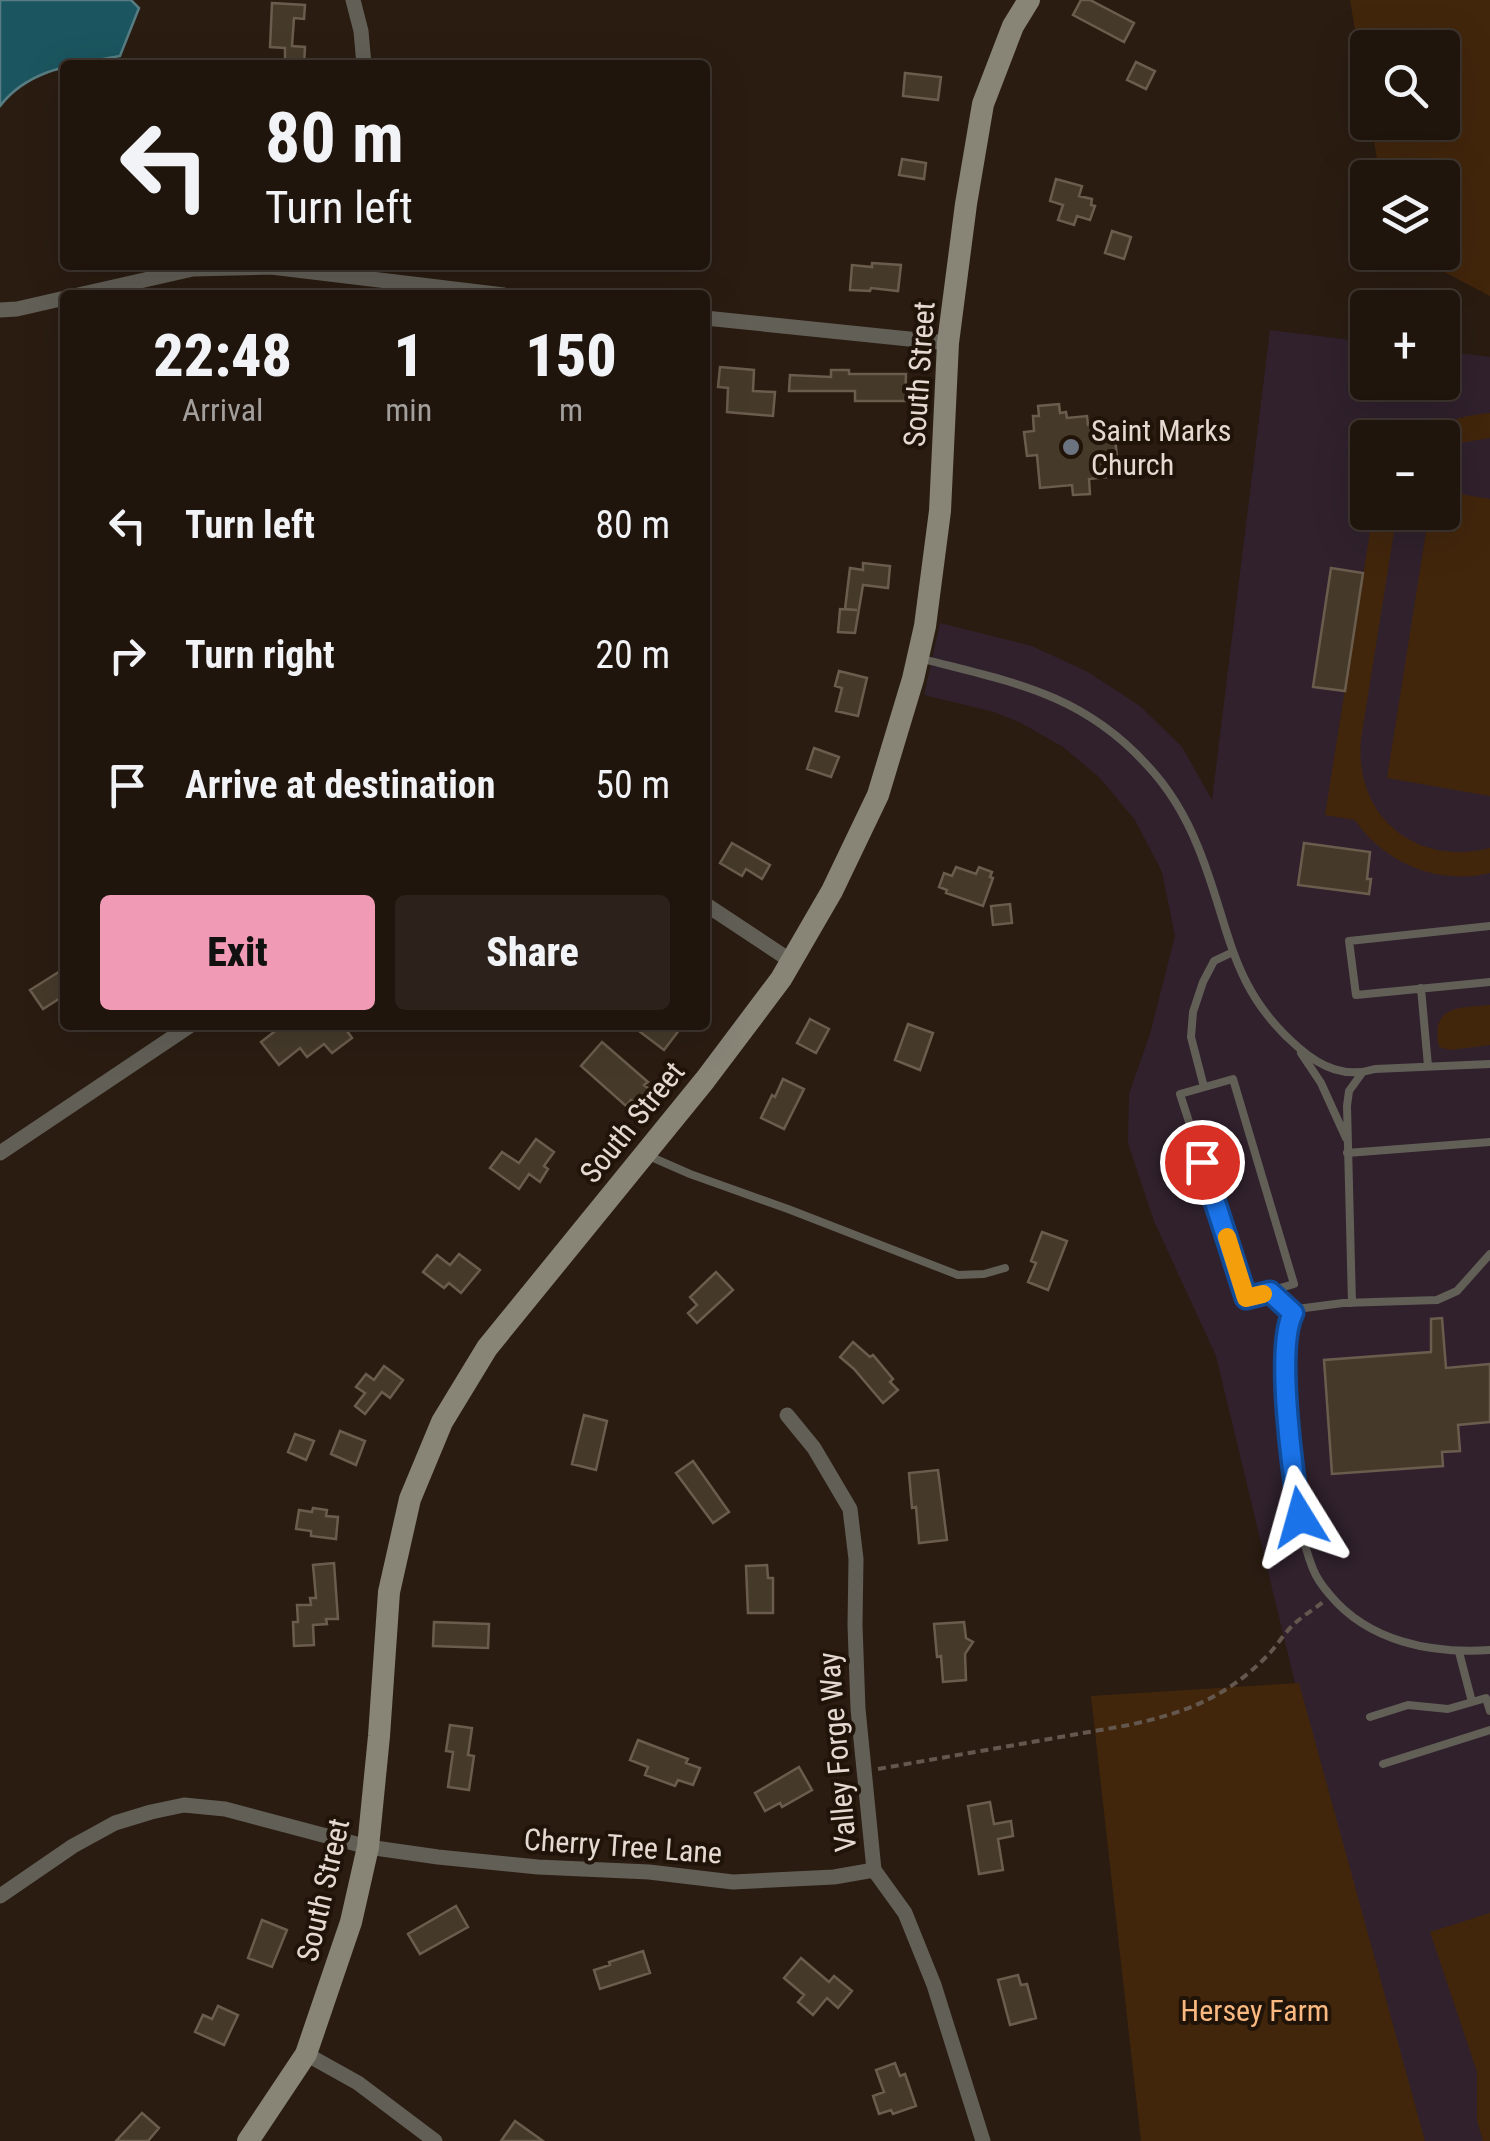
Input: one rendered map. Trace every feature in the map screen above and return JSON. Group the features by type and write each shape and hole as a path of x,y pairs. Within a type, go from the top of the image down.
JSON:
{"main road":[{"name":"South Street","path":"248,2141 306,2054 351,1922 368,1847 380,1736 388,1592 410,1498 442,1422 487,1348 716,1066 781,979 832,891 878,795 925,626 940,511 948,343 983,104 1013,26 1028,0"}],"street":[{"path":"354,0 363,60"},
{"path":"100,290 189,270"},
{"path":"363,271 475,290"},
{"path":"0,310 60,299"},
{"path":"710,319 948,343"},
{"path":"710,907 791,961"},
{"path":"0,1153 184,1030"},
{"name":"Valley Forge Way","path":"787,1415 814,1448 850,1509 856,1559 858,1708 874,1870 905,1913 934,1984 983,2141"},
{"name":"Cherry Tree Lane","path":"0,1896 73,1846 115,1823 184,1805 225,1810 368,1847 521,1866 649,1872 732,1882 874,1870"},
{"path":"306,2054 358,2083 436,2141"}],"lane":[{"path":"918,658 1039,691 1096,720 1121,738 1155,774 1182,814 1210,877 1232,952 1260,1008 1296,1045 1323,1065 1362,1073 1375,1069 1490,1064"},
{"path":"1490,926 1348,941 1356,994 1490,982"},
{"path":"1204,1088 1191,1037 1193,1012 1214,962 1232,952"},
{"path":"1421,988 1428,1066"},
{"path":"1296,1045 1322,1083 1347,1140"},
{"path":"1352,1303 1349,1091 1362,1073"},
{"path":"1233,1079 1294,1284 1270,1292 1246,1298 1180,1094 1233,1079"},
{"path":"1347,1152 1490,1142"},
{"path":"645,1154 958,1275 1006,1268"},
{"path":"1490,1254 1456,1291 1444,1298 1352,1303 1302,1308 1293,1313 1288,1326 1286,1376 1297,1500 1312,1567 1331,1596 1358,1621 1408,1644 1460,1652 1490,1650"},
{"path":"1270,1292 1293,1313"},
{"path":"1460,1652 1472,1702"},
{"path":"1370,1718 1408,1706 1448,1709 1486,1698 1490,1710"},
{"path":"1383,1764 1490,1730"}],"path":[{"path":"864,1771 1128,1725 1181,1712 1206,1702 1238,1680 1267,1656 1294,1624 1331,1596"}],"shaded area":[{"path":"1270,330 1350,340 1350,400 1460,400 1460,353 1490,357 1490,2141 1422,2141 1327,1816 1216,1356 1154,1221 1128,1143 1129,1094 1150,1034 1175,936 1162,872 1135,820 1099,777 1063,747 994,712 924,695 940,623 1032,646 1088,672 1140,706 1182,747 1212,800"}],"green space":[{"path":"1350,0 1490,0 1490,296 1440,270 1460,270 1460,160 1377,160 1374,140 1460,140 1460,30 1355,30"},
{"path":"1490,413 1490,438 1460,443 1460,420 1454,420"},
{"path":"1460,494 1490,499 1490,796 1387,778 1426,530 1460,530"},
{"path":"1370,530 1394,530 1361,739 1361,767 1379,813 1395,830 1438,850 1490,848 1490,873 1451,876 1414,868 1381,848 1355,820 1325,815"},
{"path":"1490,1005 1490,1045 1450,1050 1439,1047 1437,1033 1443,1016 1458,1009"},
{"name":"Hersey Farm","path":"1299,1683 1425,2141 1141,2141 1091,1696"},
{"path":"1490,1913 1490,2141 1483,2141 1477,2121 1477,2072 1430,1932"}],"water":[{"path":"0,0 131,0 139,8 120,56 60,60 60,68 25,83 0,106"}],"building":[{"path":"1081,0 1090,0 1134,23 1124,42 1073,15"},
{"path":"272,3 305,5 304,19 294,18 292,46 305,47 304,60 285,60 285,48 270,47"},
{"path":"1136,62 1155,71 1146,89 1127,80"},
{"path":"905,73 941,77 938,100 903,96"},
{"path":"902,159 926,163 924,179 899,175"},
{"path":"1056,179 1082,186 1079,196 1092,199 1091,205 1095,206 1090,220 1077,216 1074,225 1058,220 1063,205 1050,201"},
{"path":"1112,231 1131,237 1124,259 1105,253"},
{"path":"872,263 901,265 898,291 850,290 852,265 872,267"},
{"path":"720,367 754,370 753,391 775,392 773,416 727,412 728,388 718,387"},
{"path":"831,370 849,370 849,374 906,374 905,401 855,401 855,391 789,391 790,375 831,377"},
{"name":"Saint Marks Church","path":"1059,404 1060,413 1066,412 1067,418 1087,416 1093,429 1106,428 1107,439 1115,438 1119,476 1089,479 1090,494 1073,495 1072,485 1040,488 1037,455 1027,456 1024,432 1034,431 1033,416 1039,416 1038,406"},
{"path":"863,563 890,566 888,588 863,585 855,633 838,632 840,609 857,610 845,609 850,568 863,570"},
{"path":"1331,568 1363,573 1345,691 1313,687"},
{"path":"839,671 867,678 858,716 836,711 842,688 835,686"},
{"path":"814,748 839,757 831,777 807,769"},
{"path":"732,843 770,865 762,879 746,869 742,876 720,863"},
{"path":"1304,843 1370,852 1369,894 1298,885"},
{"path":"956,867 976,874 979,867 992,872 983,906 939,887 944,873 952,876"},
{"path":"1010,904 1012,923 993,925 991,906"},
{"path":"60,971 60,998 43,1009 30,990"},
{"path":"810,1019 829,1029 816,1053 797,1043"},
{"path":"908,1024 933,1033 920,1070 895,1060"},
{"path":"277,1030 346,1030 352,1038 332,1053 324,1044 307,1057 300,1048 279,1065 261,1042"},
{"path":"638,1030 679,1030 664,1050"},
{"path":"602,1042 648,1082 644,1085 649,1089 636,1104 631,1100 626,1106 581,1066"},
{"path":"783,1079 804,1089 784,1129 761,1118"},
{"path":"536,1139 554,1152 544,1166 548,1169 540,1182 529,1174 519,1189 490,1168 502,1152 519,1163"},
{"path":"1042,1232 1067,1241 1048,1290 1028,1282"},
{"path":"459,1254 480,1270 461,1293 449,1283 444,1288 423,1272 437,1255 450,1265"},
{"path":"716,1272 733,1290 697,1323 688,1313 697,1305 690,1297"},
{"path":"1442,1318 1446,1368 1490,1364 1490,1422 1458,1425 1460,1451 1442,1452 1443,1466 1332,1474 1324,1360 1431,1352 1431,1319"},
{"path":"853,1342 870,1357 873,1355 893,1379 890,1382 898,1390 883,1403 840,1357"},
{"path":"384,1366 403,1380 390,1398 382,1392 365,1414 355,1406 365,1393 356,1387 366,1374 374,1380"},
{"path":"584,1415 607,1421 596,1470 572,1464"},
{"path":"340,1431 365,1441 356,1465 331,1454"},
{"path":"295,1434 314,1441 306,1460 288,1452"},
{"path":"693,1461 729,1512 713,1523 676,1473"},
{"path":"938,1470 947,1540 919,1543 909,1473"},
{"path":"313,1508 327,1510 326,1516 338,1517 336,1539 311,1536 311,1531 296,1529 299,1510 312,1512"},
{"path":"334,1563 338,1619 313,1625 314,1645 294,1646 297,1605 311,1605 310,1598 316,1598 313,1565"},
{"path":"767,1565 768,1578 773,1578 773,1613 748,1613 746,1566"},
{"path":"434,1622 489,1624 488,1648 433,1646"},
{"path":"964,1622 966,1638 973,1642 965,1654 966,1680 943,1682 934,1624"},
{"path":"450,1725 472,1728 468,1755 474,1756 469,1790 448,1787 453,1752 446,1751"},
{"path":"638,1740 688,1759 686,1763 700,1768 693,1785 678,1780 675,1786 645,1775 648,1767 630,1760"},
{"path":"799,1767 812,1790 782,1807 780,1803 765,1811 755,1793"},
{"path":"990,1802 994,1824 1011,1821 1013,1836 998,1839 1003,1870 979,1874 968,1806"},
{"path":"456,1906 468,1927 420,1954 408,1934"},
{"path":"262,1920 287,1930 272,1967 248,1958"},
{"path":"643,1951 650,1973 600,1989 594,1970"},
{"path":"801,1958 829,1982 834,1976 852,1991 838,2008 827,1998 813,2015 798,2002 804,1995 784,1978"},
{"path":"1018,1975 1021,1985 1027,1984 1036,2018 1010,2025 998,1980"},
{"path":"218,2006 238,2015 224,2045 195,2032 203,2015 212,2019"},
{"path":"895,2063 900,2076 905,2074 916,2106 879,2114 873,2096 884,2092 876,2070"},
{"path":"142,2113 159,2128 148,2141 116,2141"},
{"path":"515,2121 543,2141 501,2141"}],"slow traffic":[{"path":"1227,1237 1246,1298 1263,1294"}],"place":[{"name":"Saint Marks Church","path":"1071,447"}],"route":[{"path":"1202,1162 1246,1298 1270,1292 1293,1313 1288,1326 1286,1376 1300,1517"}]}
